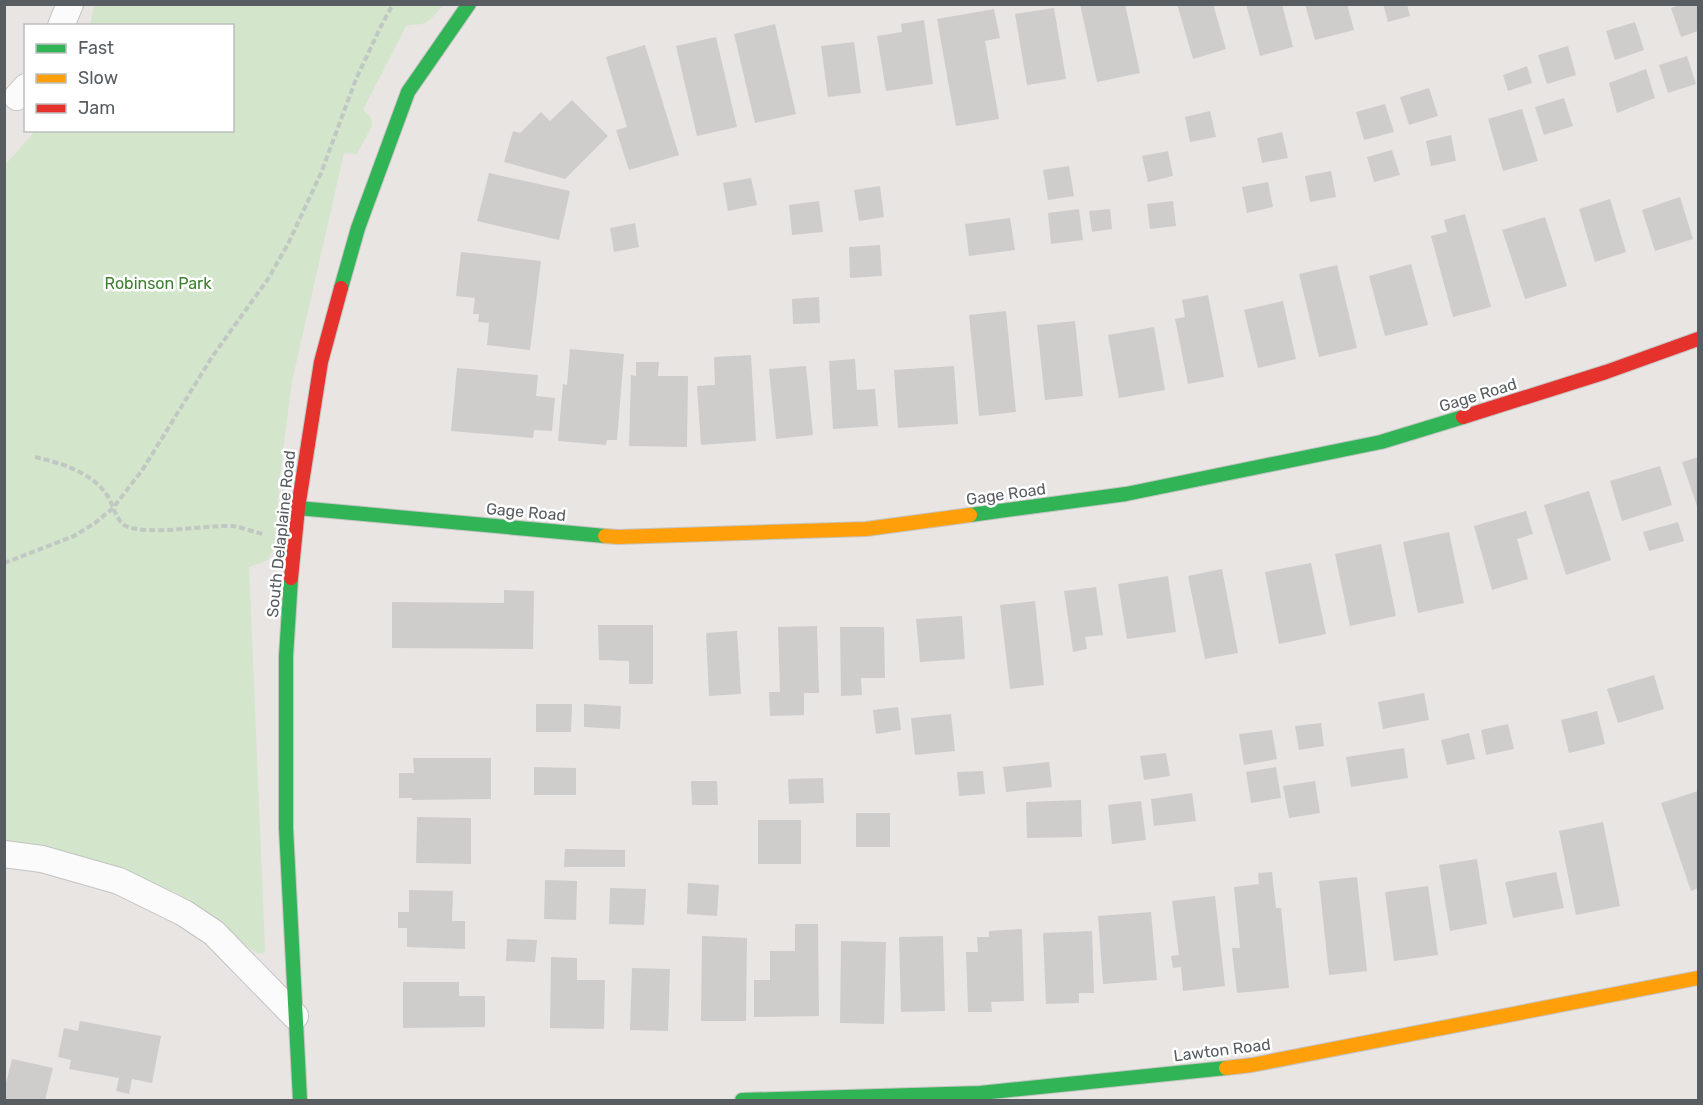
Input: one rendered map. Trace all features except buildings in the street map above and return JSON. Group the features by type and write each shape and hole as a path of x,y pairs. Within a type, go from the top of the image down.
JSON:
{"street":[{"path":"62,24 70,4"},
{"name":"South Delaplaine Road","path":"300,1101 286,828 286,656 298,508 321,362 358,228 408,92 469,4"},
{"name":"Gage Road","path":"298,508 618,537 866,529 1126,494 1381,442 1606,372 1698,339"},
{"path":"4,854 42,859 119,881 184,913 214,933 295,1016"},
{"name":"Lawton Road","path":"742,1101 980,1093 1252,1065 1698,978"}],"path":[{"path":"4,563 74,536 95,523 113,508 143,469 212,357 268,279 288,244 321,173 356,79 393,4"},
{"path":"35,457 65,466 87,476 109,497 119,520 127,526 153,530 235,526 294,542"}],"green space":[{"name":"Robinson Park","path":"94,5 443,5 427,21 406,26 363,110 371,117 372,126 357,154 344,153 292,381 274,547 268,560 249,567 265,950 263,954 251,949 177,893 76,858 5,842 5,165 34,132 234,132 234,24 90,24"}],"traffic: fast":[{"path":"341,288 358,228 408,92 469,4"},
{"path":"970,515 1126,494 1381,442 1463,417"},
{"path":"298,508 605,536"},
{"path":"291,578 286,656 286,828 300,1100"},
{"path":"742,1100 980,1093 1226,1068"}],"traffic: slow":[{"path":"605,536 866,529 970,515"},
{"path":"1226,1068 1252,1065 1698,978"}],"traffic: jam":[{"path":"291,578 298,508 321,362 341,288"},
{"path":"1463,417 1606,372 1698,339"}]}
